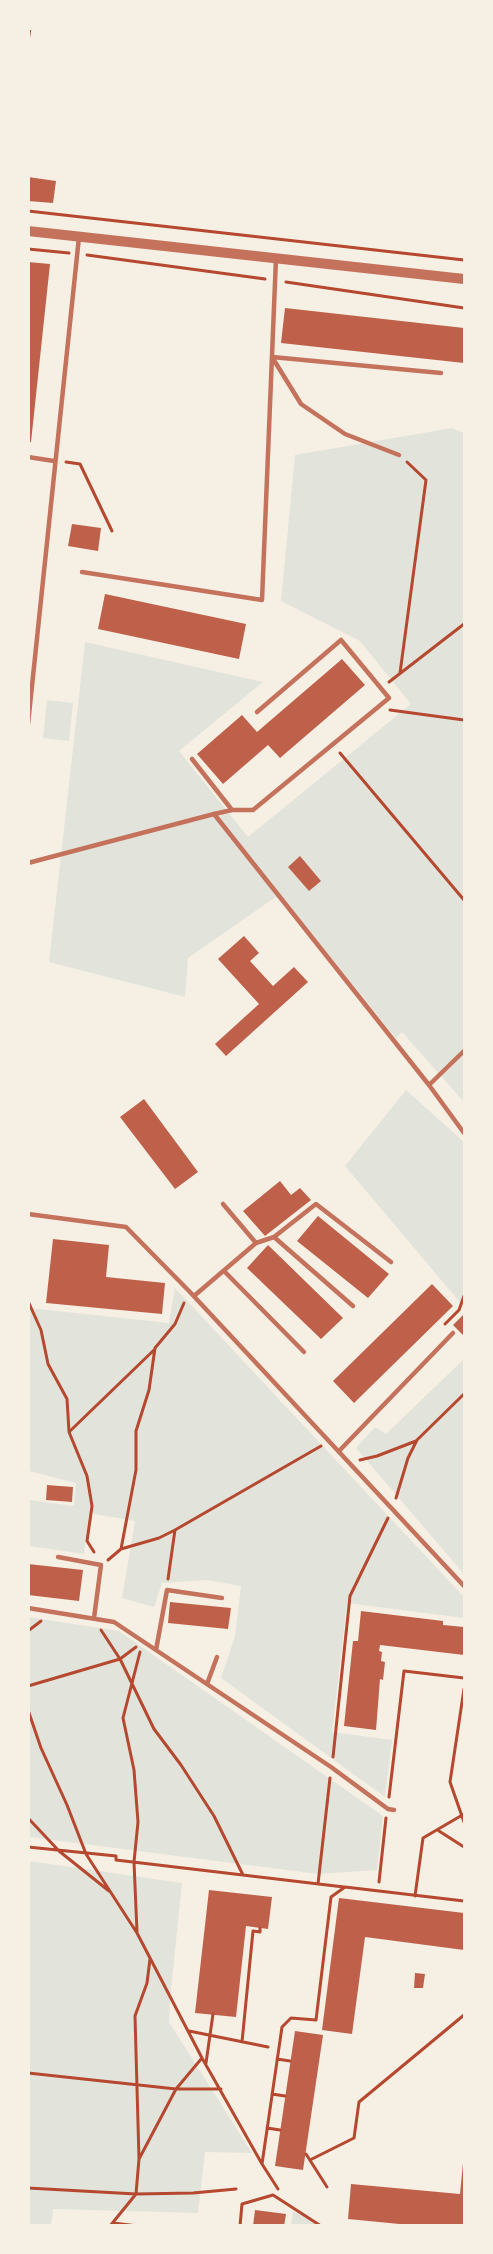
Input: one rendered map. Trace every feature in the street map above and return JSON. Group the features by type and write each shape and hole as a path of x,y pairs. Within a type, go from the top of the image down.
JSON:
{"street":[{"path":"28,231 465,279"}],"lane":[{"path":"28,724 79,237"},
{"path":"81,572 262,600 276,258"},
{"path":"272,357 441,373"},
{"path":"272,357 301,404 345,434 399,455"},
{"path":"28,457 54,461"},
{"path":"28,863 214,814 232,810 253,810 389,698 341,640 257,712"},
{"path":"192,759 232,810"},
{"path":"214,814 465,1133"},
{"path":"429,1085 465,1051"},
{"path":"223,1204 256,1243"},
{"path":"194,1296 256,1243 274,1237 316,1204 391,1262"},
{"path":"28,1214 126,1227 194,1296 465,1586"},
{"path":"274,1237 353,1306"},
{"path":"224,1271 304,1352"},
{"path":"339,1451 453,1333"},
{"path":"58,1557 101,1565 94,1618"},
{"path":"156,1650 167,1590 222,1598"},
{"path":"28,1608 114,1622 332,1767 388,1809 394,1810"},
{"path":"207,1684 217,1657"}],"path":[{"path":"28,41 30,28"},
{"path":"28,211 465,260"},
{"path":"28,249 78,254"},
{"path":"399,455 426,480 400,673"},
{"path":"54,461 80,464 112,531"},
{"path":"381,688 465,624"},
{"path":"377,708 465,720"},
{"path":"333,745 465,900"},
{"path":"69,1432 155,1348 175,1324 189,1291"},
{"path":"459,1310 464,1304 465,1296"},
{"path":"28,1301 41,1330 48,1364 67,1399 69,1432 87,1476 92,1506 87,1541 101,1565 121,1549 159,1538 175,1530 316,1449"},
{"path":"121,1549 136,1470 136,1431 149,1390 155,1348"},
{"path":"318,1884 350,1596 393,1508 408,1458 417,1440 465,1394"},
{"path":"346,1459 370,1458 417,1440"},
{"path":"167,1590 175,1530"},
{"path":"94,1618 120,1659 154,1729 214,1816 243,1875"},
{"path":"28,1686 120,1659 144,1642"},
{"path":"137,1933 134,1862 138,1822 134,1770 123,1718 131,1681 144,1642"},
{"path":"379,1882 404,1671 465,1678"},
{"path":"465,1689 450,1782 465,1822"},
{"path":"28,1710 41,1748 86,1854 137,1933 202,2058 278,2189"},
{"path":"415,1896 423,1838 439,1831 463,1815"},
{"path":"28,1818 59,1851 112,1894"},
{"path":"439,1831 465,1847"},
{"path":"28,1847 116,1856 116,1860 465,1901"},
{"path":"262,2164 282,2027 291,2018 316,2020 331,1897 345,1887"},
{"path":"242,2042 253,1931 260,1932 260,1928"},
{"path":"112,2226 136,2194 138,2159 135,2016 147,1983 150,1957"},
{"path":"206,2064 213,2014"},
{"path":"310,2160 354,2138 359,2102 465,2015"},
{"path":"189,2031 268,2047"},
{"path":"138,2159 176,2089 202,2058"},
{"path":"277,2059 290,2061"},
{"path":"28,2073 176,2089 220,2089"},
{"path":"272,2094 285,2096"},
{"path":"267,2128 280,2130"},
{"path":"306,2154 327,2187"},
{"path":"28,2188 136,2194 193,2193 236,2189"},
{"path":"240,2226 242,2204 273,2195 321,2226"},
{"path":"112,2226 113,2223 138,2226"}],"shaded area":[{"path":"452,428 464,433 464,1102 402,1032 396,1038 280,894 188,958 185,997 49,962 85,642 263,682 179,751 248,837 411,704 360,641 281,601 295,455"},
{"path":"47,700 73,703 69,741 43,738"},
{"path":"406,1090 464,1142 464,1307 345,1166"},
{"path":"175,1288 464,1597 464,1618 347,1603 332,1732 392,1740 385,1797 221,1678 235,1636 241,1586 207,1580 162,1583 154,1607 122,1598 135,1521 89,1513 84,1554 29,1546 29,1500 74,1506 76,1483 29,1471 29,1308 169,1323"},
{"path":"464,1359 464,1574 356,1448 375,1427 386,1434"},
{"path":"28,1617 119,1631 383,1816 377,1870 318,1874 29,1837"},
{"path":"29,1861 182,1883 169,2022 252,2153 205,2152 198,2213 53,2209 51,2225 29,2226"},
{"path":"293,2211 320,2225 291,2226"}],"building":[{"path":"28,177 56,181 53,203 28,201"},
{"path":"28,262 50,264 31,442 28,442"},
{"path":"285,308 464,328 464,363 281,343"},
{"path":"72,524 101,528 98,551 68,546"},
{"path":"105,594 246,624 239,659 98,629"},
{"path":"342,659 365,685 280,758 268,745 223,784 197,754 242,715 257,732"},
{"path":"300,856 321,881 309,891 288,867"},
{"path":"244,936 259,953 250,961 273,986 294,967 308,982 226,1056 215,1044 259,1004 218,959"},
{"path":"144,1099 198,1172 175,1189 120,1117"},
{"path":"280,1181 291,1195 300,1188 311,1200 265,1236 243,1211"},
{"path":"318,1216 389,1274 368,1298 297,1241"},
{"path":"53,1239 109,1245 106,1277 165,1283 162,1314 46,1303"},
{"path":"268,1245 343,1318 321,1339 247,1268"},
{"path":"432,1284 453,1306 354,1403 333,1381"},
{"path":"464,1314 464,1336 453,1325"},
{"path":"47,1485 73,1487 72,1502 46,1500"},
{"path":"28,1564 83,1570 79,1601 28,1595"},
{"path":"170,1602 231,1608 228,1629 168,1623"},
{"path":"361,1611 443,1621 443,1625 464,1627 464,1655 380,1645 381,1661 385,1662 383,1680 380,1679 376,1730 344,1726 353,1641 358,1641"},
{"path":"209,1890 272,1897 268,1929 246,1926 236,2017 195,2013"},
{"path":"339,1898 464,1913 464,1950 365,1937 352,2034 322,2030"},
{"path":"415,1973 425,1974 423,1988 414,1988"},
{"path":"295,2031 323,2035 303,2170 275,2166"},
{"path":"463,2163 464,2226 420,2226 348,2219 351,2184 460,2194"},
{"path":"255,2210 286,2214 284,2226 253,2226"}]}
